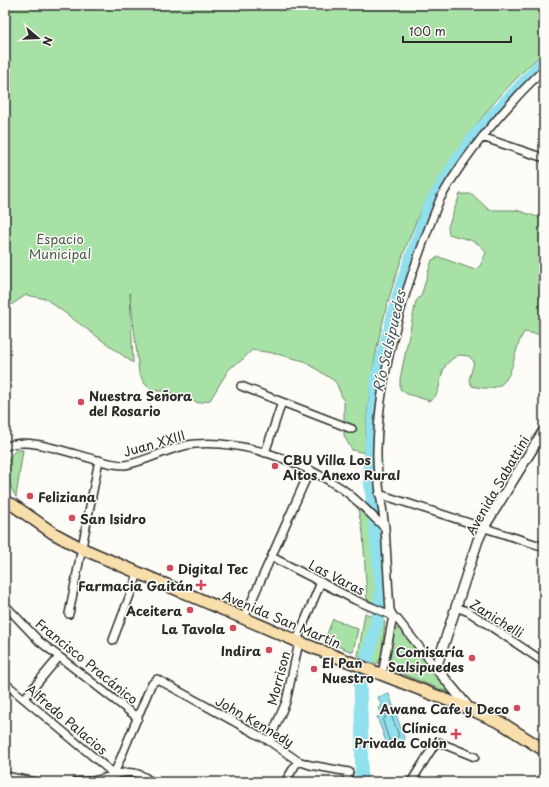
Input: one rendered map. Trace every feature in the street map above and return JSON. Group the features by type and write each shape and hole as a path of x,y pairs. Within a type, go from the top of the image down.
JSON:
{"main road":[{"name":"Avenida San Martín","path":"5,493 9,503 53,533 82,549 299,642 470,709 503,724 544,750"}],"street":[{"path":"470,709 398,620 393,616 390,610 379,494 377,450 380,405 390,351 399,316 440,200 450,182 482,137 544,69"},
{"path":"482,137 544,158"},
{"path":"241,386 352,429"},
{"path":"265,452 282,402"},
{"name":"Avenida Sabattini","path":"436,668 484,527 544,430"},
{"name":"Juan XXIII","path":"5,447 16,442 37,445 115,465 125,465 195,444 231,446 265,452 285,458 310,470 341,488 383,525"},
{"path":"68,614 99,460"},
{"path":"244,618 310,470"},
{"path":"379,494 544,547"},
{"name":"Las Varas","path":"272,557 370,607 393,616"},
{"path":"114,640 138,574"},
{"name":"Morrison","path":"269,741 288,695 299,642 299,635 321,582"},
{"name":"Francisco Pracánico","path":"5,605 39,641 138,718"},
{"name":"Zanichelli","path":"456,607 469,612 543,660"},
{"path":"382,675 393,616"},
{"path":"24,699 59,656"},
{"name":"John Kennedy","path":"138,718 154,681 160,680 269,741 298,761 310,765 349,772 346,782"},
{"name":"Alfredo Palacios","path":"5,683 114,774"},
{"path":"114,774 138,718"},
{"path":"411,782 434,744 438,742 475,757"},
{"path":"285,782 298,761"},
{"path":"75,782 101,780 114,774 132,772 146,778 151,782"},
{"path":"5,776 37,782"}],"green space":[{"name":"Espacio Municipal","path":"5,5 544,5 544,52 512,83 482,117 443,172 426,200 418,217 396,274 380,333 370,392 365,453 352,450 344,436 344,402 336,382 304,361 273,353 252,350 242,360 229,369 210,400 199,403 164,391 152,391 145,384 139,373 130,293 133,363 46,299 26,295 5,309"},
{"path":"460,194 472,194 489,210 516,210 544,219 544,335 524,332 509,374 504,381 497,386 487,388 472,386 469,380 474,362 469,356 459,355 455,357 446,365 437,394 430,401 407,394 400,389 400,379 416,301 421,296 432,260 439,257 475,270 480,266 486,253 480,245 475,242 449,234 448,227"},
{"path":"17,450 23,450 16,497 8,478 7,465 8,459"},
{"path":"358,509 380,529 385,606 367,600 363,533"},
{"path":"365,613 385,622 381,658 377,664 358,656"},
{"path":"333,619 358,629 353,652 324,641"},
{"path":"399,628 450,692 449,693 390,669 387,663 392,631"},
{"path":"125,774 140,777 146,782 95,782"}],"water":[{"path":"389,694 405,740 388,747 377,717 382,715 379,708 382,707 378,697"}],"waterway":[{"name":"Río Salsipuedes","path":"361,782 362,742 360,685 377,621 382,592 369,469 377,378 400,290 428,209 454,165 477,133 544,61"},
{"path":"130,782 142,779"}],"place":[{"name":"Nuestra Señora del Rosario","path":"81,402"},
{"name":"CBU Villa Los Altos Anexo Rural","path":"275,466"},
{"name":"Feliziana","path":"30,496"},
{"name":"San Isidro","path":"72,518"},
{"name":"Digital Tec","path":"170,568"},
{"name":"Farmacia Gaitán","path":"201,585"},
{"name":"Aceitera","path":"190,610"},
{"name":"La Tavola","path":"233,628"},
{"name":"Indira","path":"269,650"},
{"name":"Comisaría Salsipuedes","path":"472,658"},
{"name":"El Pan Nuestro","path":"314,669"},
{"name":"Awana Cafe y Deco","path":"517,708"},
{"name":"Clínica Privada Colón","path":"456,734"}]}
